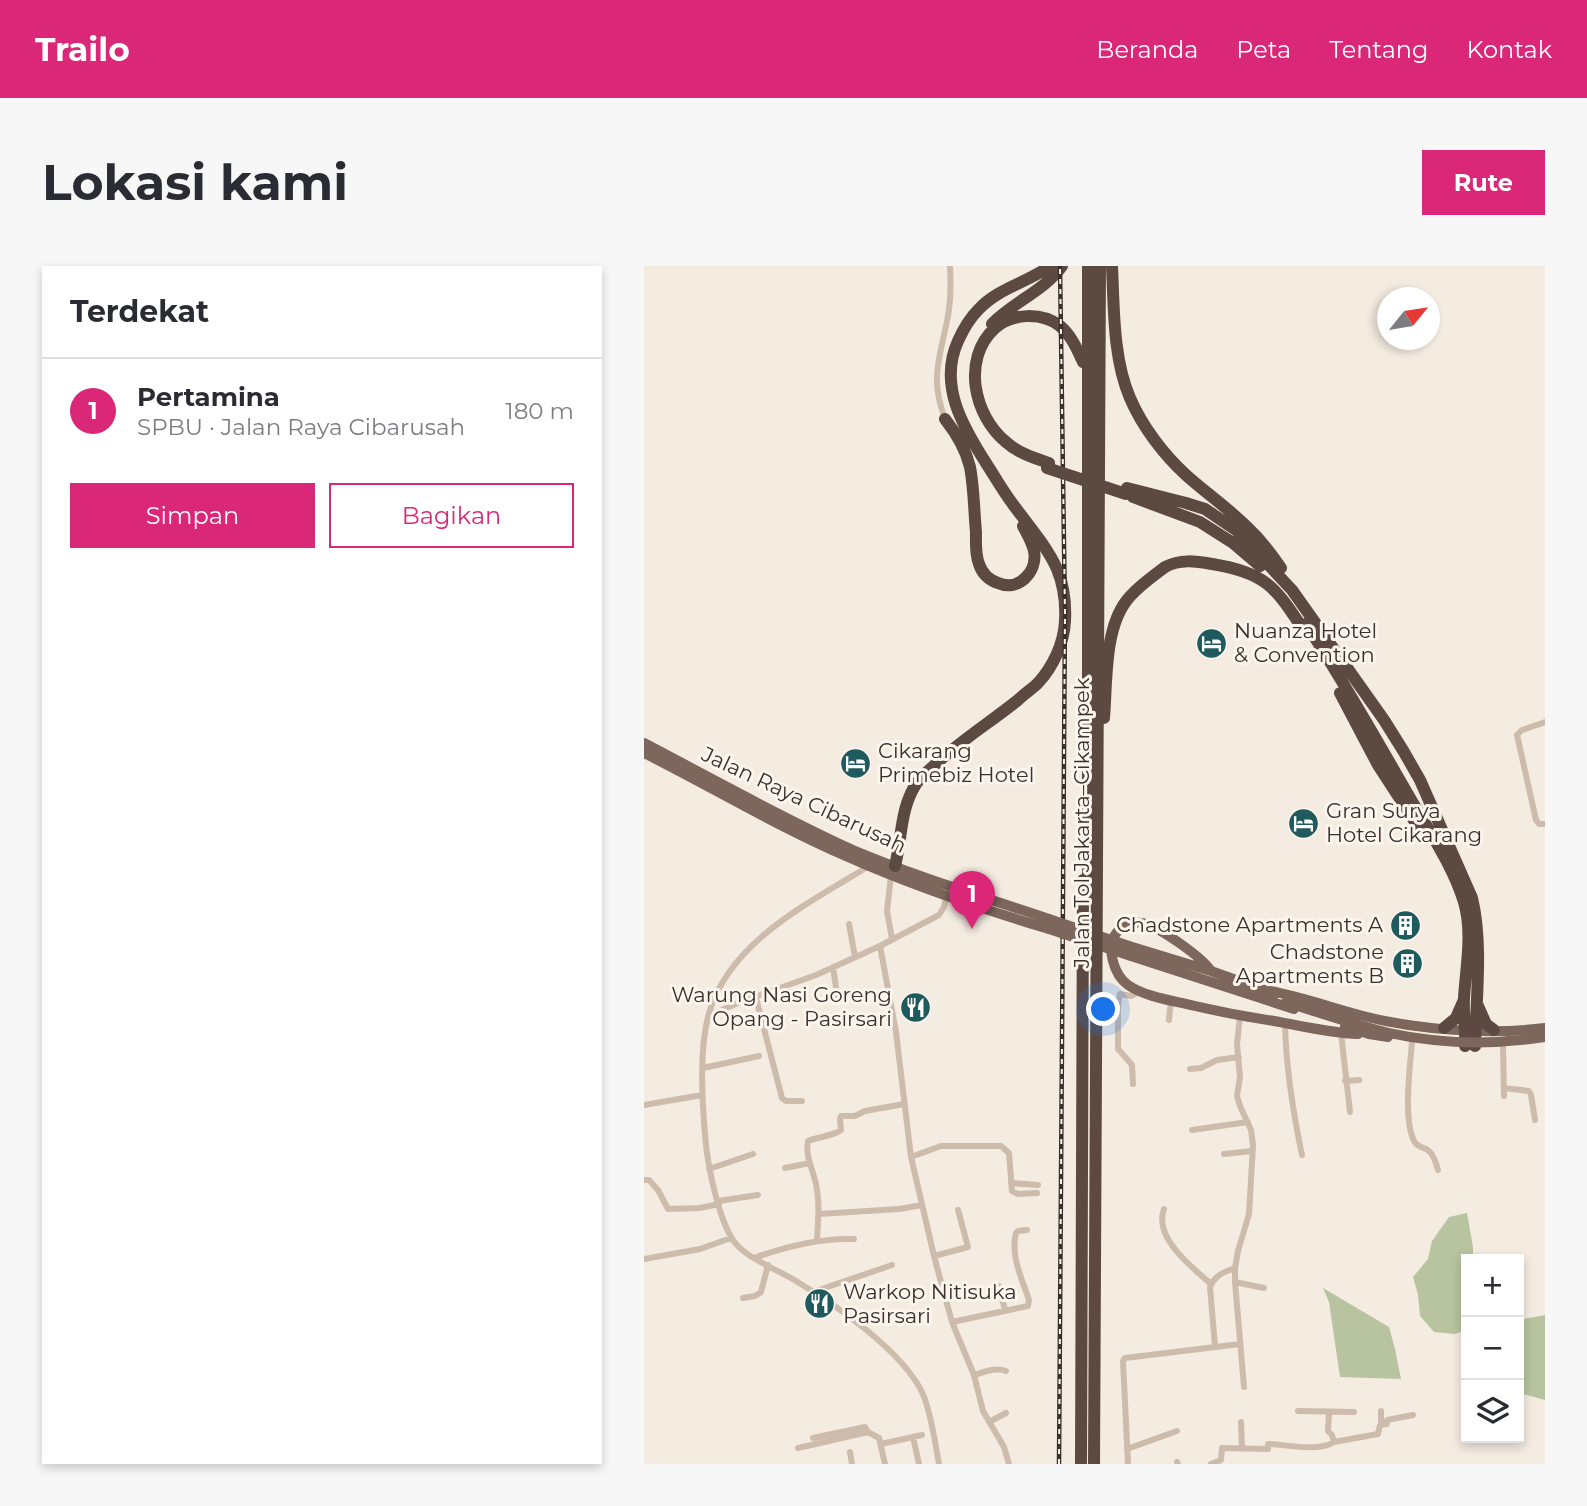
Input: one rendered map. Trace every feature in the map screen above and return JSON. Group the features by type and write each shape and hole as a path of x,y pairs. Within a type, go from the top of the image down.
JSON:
{"highway":[{"path":"893,870 900,848 905,810 921,777 945,755 1038,683 1050,668 1062,640 1065,622 1064,595 1059,574 1044,545 971,440 954,402 950,380 956,345 968,322 983,304 1050,266"},
{"path":"1062,266 1045,284 1009,308 986,329 974,351 970,371 970,392 974,409 989,435 1015,455 1126,491 1200,522 1233,543 1267,572 1293,605 1343,683 1457,884 1468,928 1469,1030 1474,1046"},
{"path":"1085,266 1087,1464"},
{"name":"Jalan Tol Jakarta–Cikampek","path":"1081,1464 1085,266"},
{"path":"1094,1464 1100,266"},
{"name":"Jalan Tol Jakarta–Cikampek","path":"1100,266 1100,695 1104,718 1100,1464"},
{"path":"1112,266 1120,363 1130,398 1161,449 1185,474 1261,541 1292,590"},
{"path":"1048,466 1014,449 987,422 976,394 979,355 988,336 1002,323 1017,317 1039,317 1060,327 1083,362"},
{"path":"945,419 962,445 969,466 980,567 987,577 1006,586 1015,585 1027,578 1035,560 1031,543 1011,501"},
{"path":"1126,491 1205,509 1236,530 1292,590 1384,720 1420,780 1472,898 1477,951 1470,1002 1456,1018 1469,1030"},
{"path":"1104,718 1111,642 1120,610 1128,598 1165,567 1178,561 1223,565 1247,572 1268,583 1291,611 1335,683 1378,765 1427,840 1445,861"},
{"path":"1469,1030 1486,1024 1470,1002"}],"main road":[{"name":"Jalan Raya Cibarusah","path":"644,743 870,862"},
{"name":"Jalan Raya Cibarusah","path":"644,753 802,835 870,862 1286,1001 1369,1024 1427,1035 1545,1037"},
{"name":"Jalan Raya Cibarusah","path":"893,870 947,895 1049,924"},
{"path":"1211,971 1188,950 1140,922 1118,932 1114,939 1114,964 1118,974 1130,987 1171,1000 1240,1016 1341,1033 1369,1034"},
{"name":"Jalan Raya Cibarusah","path":"1130,951 1211,971 1369,1034 1451,1046 1503,1045 1545,1037"},
{"name":"Jalan Raya Cibarusah","path":"1267,995 1312,1000 1364,1016 1410,1026 1469,1030 1545,1028"},
{"path":"1451,1046 1457,1038 1456,1033 1469,1030"}],"street":[{"path":"945,419 936,389 936,376 950,306 950,266"},
{"path":"1545,722 1522,730 1517,735 1536,820 1539,824 1545,824"},
{"path":"870,862 793,912 737,961 724,978 708,1016 702,1095 705,1139 709,1169 731,1238 754,1258 813,1292 853,1320 877,1339 913,1377 923,1394 939,1464"},
{"path":"892,939 887,911 893,870"},
{"path":"708,1016 880,946 939,915 947,895"},
{"path":"849,924 855,957"},
{"path":"880,946 896,1032 911,1157 934,1256 952,1322 974,1375 983,1411 1004,1447 1009,1464"},
{"path":"833,967 838,1001"},
{"path":"1133,1084 1132,1065 1118,1049 1118,1007 1120,994 1131,996 1141,991"},
{"path":"756,998 782,1098 790,1102 802,1101"},
{"path":"1169,1020 1171,1000"},
{"path":"1240,1016 1237,1044 1240,1077 1237,1096 1253,1136 1249,1214 1235,1268 1244,1387"},
{"path":"1285,1024 1287,1064 1302,1155"},
{"path":"1341,1033 1350,1112"},
{"path":"1412,1042 1410,1123 1415,1142 1430,1153 1438,1170"},
{"path":"1503,1045 1504,1092 1529,1091 1535,1120"},
{"path":"703,1068 759,1056"},
{"path":"1190,1069 1200,1069 1217,1060 1239,1057"},
{"path":"1345,1081 1360,1080"},
{"path":"644,1105 702,1095"},
{"path":"817,1241 816,1185 808,1141 839,1132 841,1116 855,1116 864,1111 904,1104"},
{"path":"1192,1130 1248,1122"},
{"path":"911,1157 941,1146 1001,1146 1009,1153 1012,1191 1037,1193"},
{"path":"1224,1154 1252,1151"},
{"path":"709,1169 753,1154"},
{"path":"785,1168 810,1163"},
{"path":"644,1180 649,1180 656,1186 668,1209 758,1195"},
{"path":"1011,1183 1038,1185"},
{"path":"818,1214 922,1205"},
{"path":"1164,1209 1162,1222 1175,1249 1212,1284"},
{"path":"934,1256 968,1247 958,1210"},
{"path":"952,1322 1029,1304 1014,1245 1016,1233 1027,1230"},
{"path":"644,1259 700,1249 731,1238"},
{"path":"754,1258 784,1247 817,1241 854,1239"},
{"path":"743,1298 761,1292 768,1265"},
{"path":"813,1292 892,1265"},
{"path":"1215,1346 1210,1290 1219,1275 1235,1268"},
{"path":"1235,1282 1264,1288"},
{"path":"999,1286 1005,1310"},
{"path":"1128,1464 1125,1358 1240,1344"},
{"path":"974,1375 999,1368 1006,1371"},
{"path":"1298,1411 1354,1412"},
{"path":"1211,1464 1221,1460 1222,1448 1268,1449 1268,1444 1322,1447 1334,1442 1378,1434 1381,1411"},
{"path":"989,1422 1006,1413"},
{"path":"1329,1413 1328,1430 1334,1442"},
{"path":"1381,1425 1387,1424 1387,1420 1413,1415"},
{"path":"1241,1422 1242,1448"},
{"path":"813,1438 865,1427 879,1438 885,1464"},
{"path":"1127,1449 1177,1431"},
{"path":"798,1448 868,1432"},
{"path":"1127,1434 1135,1446"},
{"path":"881,1444 922,1435"},
{"path":"913,1437 919,1464"},
{"path":"850,1452 852,1464"}],"green space":[{"path":"1467,1213 1473,1247 1473,1254 1461,1254 1461,1332 1455,1334 1434,1332 1420,1316 1413,1277 1428,1259 1432,1241 1449,1217"},
{"path":"1323,1288 1389,1327 1401,1379 1340,1377 1329,1302"},
{"path":"1545,1315 1545,1400 1524,1394 1524,1319"}],"railway":[{"path":"1059,1464 1065,614 1060,266"}],"place":[{"name":"Nuanza Hotel & Convention","path":"1211,643"},
{"name":"Cikarang Primebiz Hotel","path":"855,763"},
{"name":"Gran Surya Hotel Cikarang","path":"1303,823"},
{"name":"Chadstone Apartments A","path":"1406,925"},
{"name":"Pertamina","path":"972,929"},
{"name":"Chadstone Apartments B","path":"1407,964"},
{"name":"Warung Nasi Goreng Opang - Pasirsari","path":"915,1007"},
{"name":"Warkop Nitisuka Pasirsari","path":"820,1304"}]}
